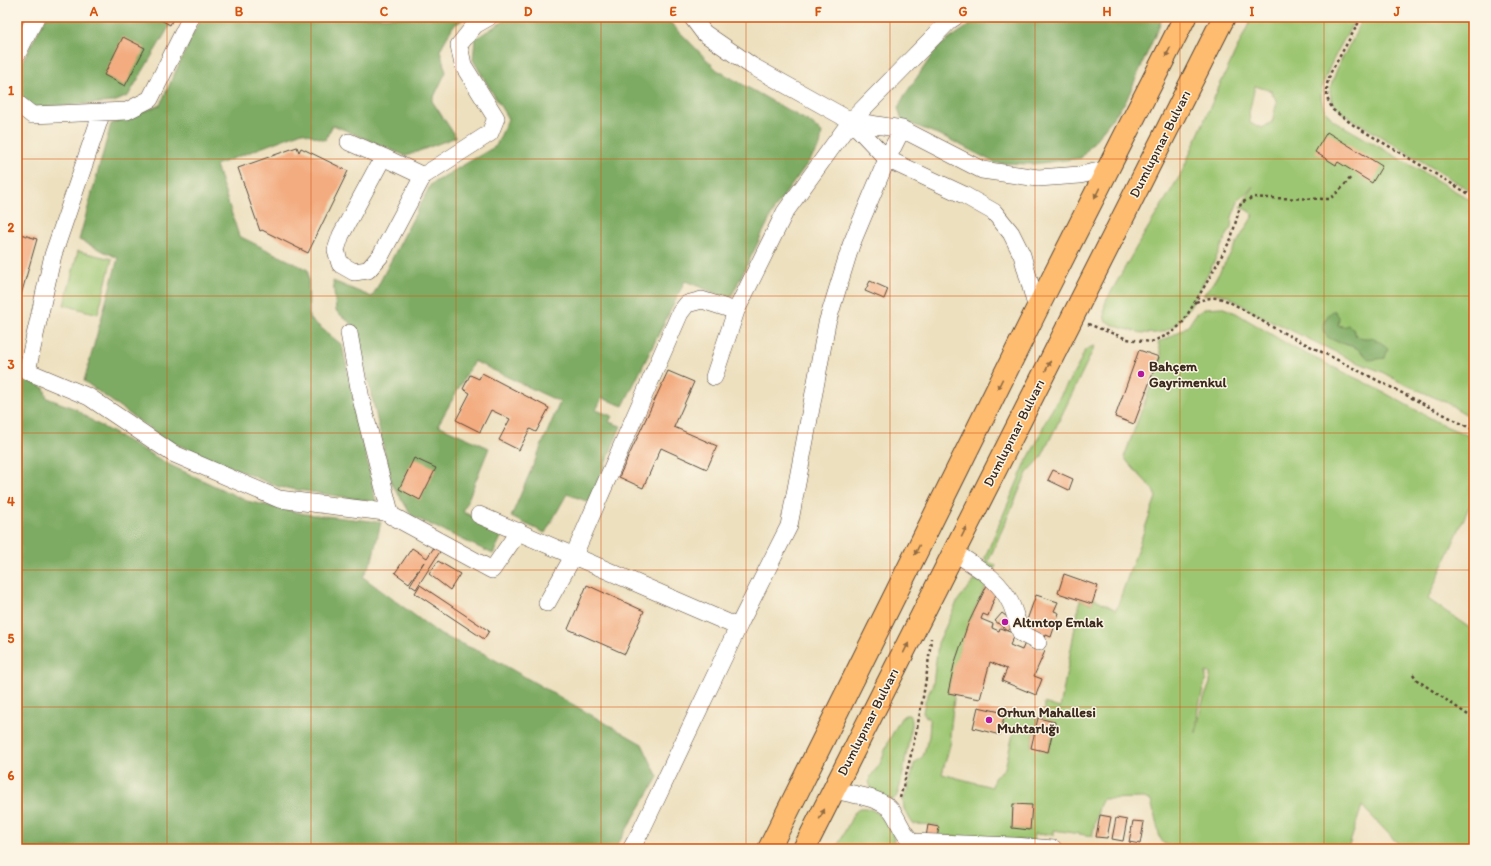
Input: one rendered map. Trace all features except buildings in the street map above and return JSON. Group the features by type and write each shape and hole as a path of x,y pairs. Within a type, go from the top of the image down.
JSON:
{"highway":[{"path":"769,849 1037,309 1185,17"},
{"name":"Dumlupınar Bulvarı","path":"804,849 1224,17"}],"street":[{"path":"17,54 36,17"},
{"path":"17,104 32,115 127,112 150,99 191,17"},
{"path":"383,157 340,235 336,250 340,264 354,272 368,270 381,255 423,176 490,132 496,118 463,65 459,46 475,25 489,17"},
{"path":"692,17 704,33 752,66 851,121 887,158 964,195 994,212 1011,233 1022,256 1037,309"},
{"path":"714,377 736,311 785,212 851,121 949,21 955,17"},
{"path":"102,112 53,255 22,370 89,396 172,453 279,499 384,512 492,570 519,531"},
{"path":"851,121 902,129 982,170 1038,178 1080,175 1109,169"},
{"path":"631,849 642,829 738,627 789,526 827,323 850,245 887,158 902,129"},
{"path":"349,142 423,176"},
{"path":"548,603 574,555 680,313 687,304 702,300 736,311"},
{"path":"349,333 361,399 392,516"},
{"path":"479,515 738,627"},
{"path":"954,552 991,577 1005,593 1011,603 1021,633 1038,642"},
{"path":"834,790 862,796 886,804 907,838 913,842 1054,849"}],"path":[{"path":"1359,17 1358,22 1331,72 1327,84 1327,98 1333,110 1355,126 1474,197"},
{"path":"1072,318 1127,339 1151,342 1172,333 1183,322 1231,238 1241,203 1254,197 1330,198 1341,189 1352,176"},
{"path":"1195,302 1206,298 1225,300 1273,328 1371,376 1474,430"},
{"path":"898,822 899,800 915,737 925,686 932,632"},
{"path":"1413,674 1417,680 1474,719"}],"green space":[{"path":"46,17 175,17 128,96 114,102 34,108 17,96 17,71"},
{"path":"201,17 467,17 453,26 440,50 446,72 432,101 456,137 406,156 333,125 325,140 302,132 216,165 239,236 308,270 309,318 342,345 376,502 279,487 164,439 84,381 118,258 79,240 111,124 160,105"},
{"path":"510,17 665,17 717,70 811,123 822,133 820,146 775,208 730,299 685,281 623,406 602,398 596,410 612,416 609,422 621,426 589,502 567,494 545,533 511,517 560,402 474,361 438,425 489,448 463,512 504,531 493,554 412,516 392,484 356,328 336,311 333,281 372,297 431,184 496,146 508,119 473,60 475,39"},
{"path":"981,17 1163,17 1126,101 1081,158 1033,164 995,163 947,138 902,120 898,108 904,96 938,47"},
{"path":"1252,17 1356,17 1333,60 1324,83 1321,93 1322,102 1325,109 1333,120 1474,202 1474,419 1445,402 1400,382 1382,372 1354,361 1253,312 1226,295 1213,293 1203,295 1215,280 1254,214 1241,207 1253,186 1239,199 1232,217 1231,228 1195,298 1178,322 1164,331 1146,333 1119,327 1105,320 1104,309 1106,301 1137,246 1181,174 1218,89","holes":["1255,86 1271,91 1277,102 1272,122 1262,128 1250,123 1249,113","1338,325 1353,329 1356,336 1363,339 1371,338 1385,353 1385,358 1362,353 1358,348 1337,342"]},
{"path":"1362,17 1474,17 1474,193 1342,113 1332,101 1330,92 1331,85 1339,64 1352,41"},
{"path":"78,251 112,259 98,314 64,305"},
{"path":"1221,307 1236,313 1292,347 1374,387 1445,426 1474,438 1474,496 1428,599 1474,631 1474,849 1403,849 1362,806 1348,849 1197,849 1192,842 1189,846 1181,847 1164,844 1160,838 1151,801 1144,798 1103,799 1099,807 1092,836 1054,830 1054,835 1034,834 1034,841 938,836 938,825 913,824 904,809 903,801 910,782 914,764 923,756 929,736 930,721 923,713 925,701 933,684 938,643 958,600 974,581 984,580 987,585 974,611 964,637 948,692 952,694 954,698 950,735 951,741 942,774 992,787 994,778 1005,768 1014,730 1002,727 1005,713 1038,718 1031,747 1048,752 1055,723 1043,720 1045,707 1044,703 1060,708 1080,600 1092,604 1094,598 1116,610 1156,497 1152,488 1124,457 1162,356 1158,342 1170,337 1188,326 1196,314 1206,308","holes":["1206,672 1210,673 1210,683 1202,704 1196,733 1198,709 1206,679","1013,805 1030,830 1012,828"]},
{"path":"1334,310 1339,317 1338,325 1343,327 1348,325 1353,329 1356,336 1375,339 1388,348 1385,358 1370,360 1358,349 1328,337 1324,333 1324,322 1328,315"},
{"path":"1095,346 1041,458 1027,473 988,562 996,565 992,574 986,566 985,557 1026,462 1036,444 1047,418 1078,366 1085,350"},
{"path":"17,375 44,388 47,398 76,409 94,422 170,465 247,501 305,514 381,522 372,560 363,577 441,635 483,653 642,744 658,777 615,849 17,849"},
{"path":"905,715 909,715 912,723 902,778 897,796 893,800 883,799 873,793 869,782 870,777 880,764 888,742 901,718"},
{"path":"860,808 867,808 876,812 884,820 893,833 895,849 836,849 854,813"}],"place":[{"name":"Bahçem Gayrimenkul","path":"1141,374"},
{"name":"Altıntop Emlak","path":"1005,622"},
{"name":"Orhun Mahallesi Muhtarlığı","path":"989,720"}]}
